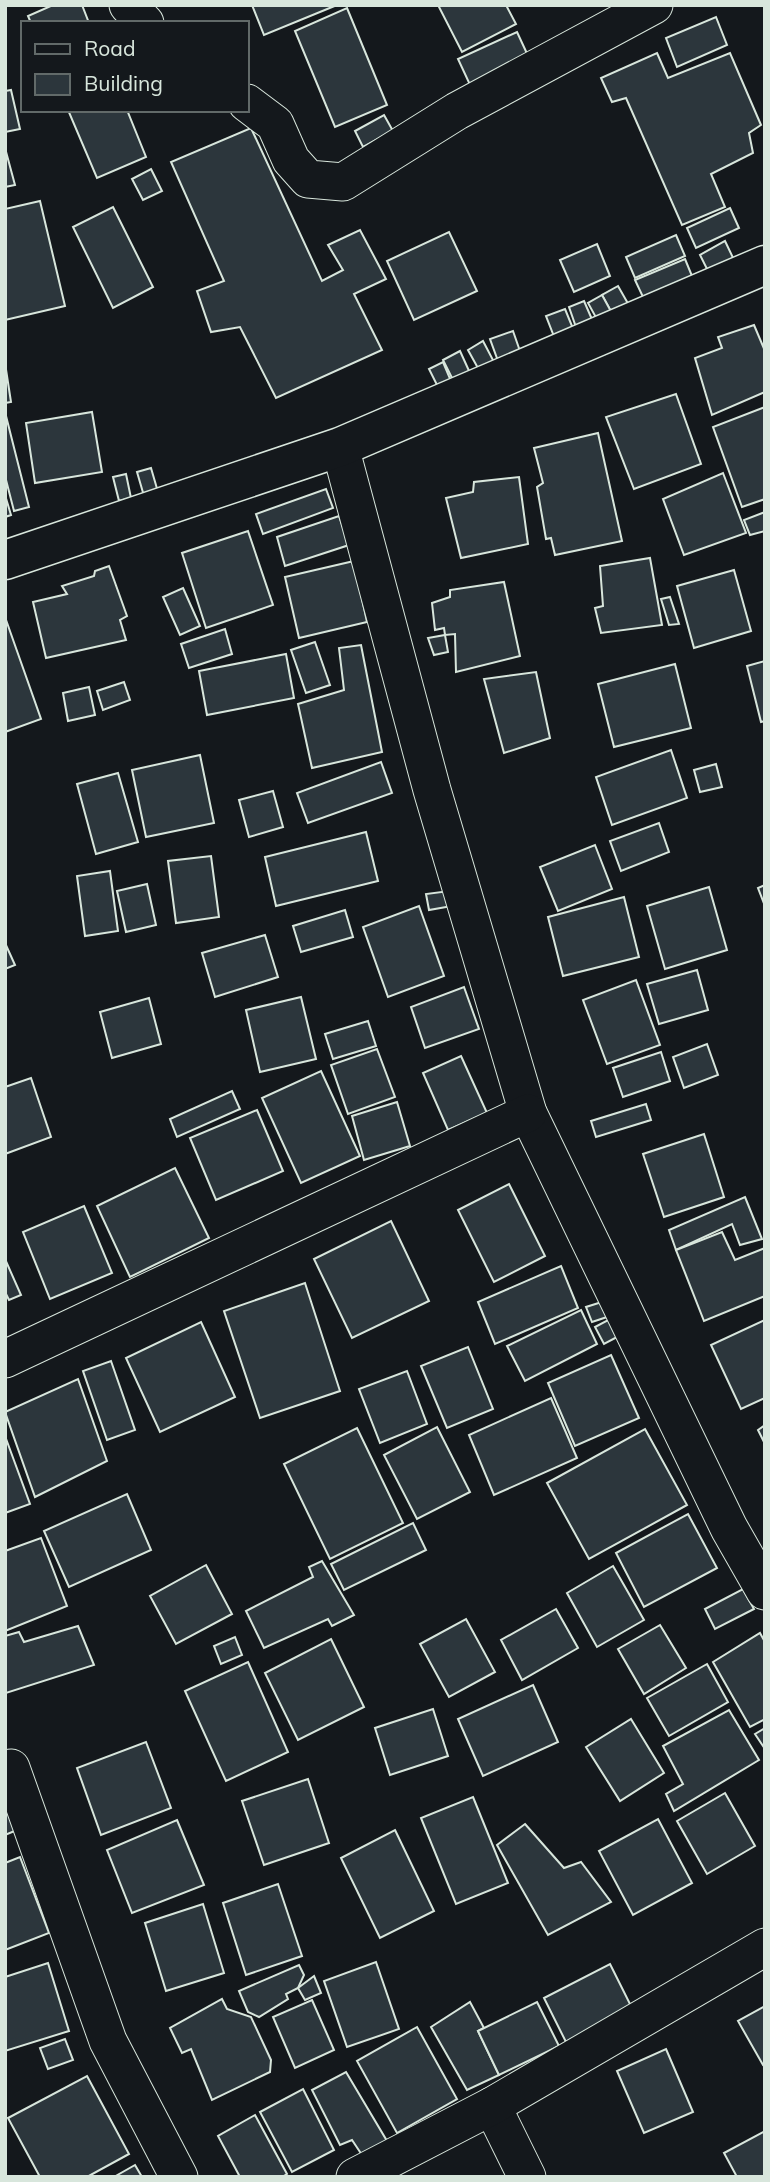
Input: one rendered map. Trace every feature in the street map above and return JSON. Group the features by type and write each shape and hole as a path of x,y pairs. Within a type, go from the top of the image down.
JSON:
{"street":[{"path":"128,5 143,21"},
{"path":"248,104 275,124 291,160 308,179 343,182 457,111 654,5"},
{"path":"5,560 340,447 765,265"},
{"path":"340,447 432,790 528,1113 729,1528 765,1591"},
{"path":"5,1359 528,1113"},
{"path":"11,1768 108,2041 179,2177"},
{"path":"355,2177 492,2106 765,1947"},
{"path":"492,2106 527,2177"}],"building":[{"path":"53,5 82,5 88,21 30,21 28,16"},
{"path":"252,5 337,5 264,35"},
{"path":"438,5 506,5 516,24 462,52"},
{"path":"347,8 387,105 335,127 295,31"},
{"path":"716,17 727,45 677,67 666,38"},
{"path":"517,32 530,60 471,87 458,59"},
{"path":"657,53 668,78 730,53 761,125 749,133 753,153 711,174 725,207 682,225 626,98 612,102 601,78"},
{"path":"11,90 20,129 5,132 5,91"},
{"path":"69,112 128,112 146,157 97,178"},
{"path":"384,115 393,131 363,147 355,131"},
{"path":"251,128 322,281 343,270 328,245 360,230 386,279 354,294 382,350 276,398 240,327 211,332 197,291 224,281 171,162"},
{"path":"5,148 15,185 5,187"},
{"path":"151,169 162,191 143,200 132,179"},
{"path":"40,201 65,306 5,320 5,209"},
{"path":"113,207 153,287 113,308 73,227"},
{"path":"730,208 739,228 696,248 687,228"},
{"path":"449,232 477,291 414,320 387,261"},
{"path":"676,235 685,256 635,278 626,257"},
{"path":"725,241 735,262 710,275 700,255"},
{"path":"597,244 610,276 574,292 560,260"},
{"path":"685,259 692,276 643,297 635,280"},
{"path":"618,286 630,307 613,315 602,295"},
{"path":"602,295 613,315 599,323 588,303"},
{"path":"584,301 594,324 577,330 569,307"},
{"path":"565,309 574,331 555,339 546,316"},
{"path":"754,325 765,351 765,392 712,415 695,358 722,348 718,337"},
{"path":"513,331 521,354 498,361 490,339"},
{"path":"483,341 494,362 479,370 468,350"},
{"path":"460,351 470,373 453,380 443,360"},
{"path":"443,362 451,381 438,387 429,369"},
{"path":"5,363 11,402 5,403"},
{"path":"676,394 701,464 634,489 606,417"},
{"path":"765,407 765,499 742,507 713,427"},
{"path":"5,412 29,507 14,511 5,476"},
{"path":"92,412 102,472 35,483 26,423"},
{"path":"598,433 622,541 555,555 551,538 546,539 537,487 543,483 534,448"},
{"path":"151,468 158,492 144,496 137,472"},
{"path":"723,473 746,533 684,555 663,499"},
{"path":"126,474 131,498 119,501 113,477"},
{"path":"519,477 528,544 461,558 446,498 473,492 474,482"},
{"path":"326,489 333,508 263,534 256,514"},
{"path":"5,495 11,515 5,517"},
{"path":"765,512 765,531 750,535 744,520"},
{"path":"339,516 349,545 285,566 277,537"},
{"path":"248,531 273,605 206,628 182,553"},
{"path":"650,558 662,625 601,633 595,608 603,606 600,566"},
{"path":"354,561 367,622 299,638 285,577"},
{"path":"109,566 127,616 120,620 126,640 46,658 33,602 67,594 62,586 94,576 95,571"},
{"path":"734,570 751,631 694,648 677,586"},
{"path":"504,582 520,656 456,672 455,634 445,635 444,628 435,630 432,603 450,597 450,590"},
{"path":"183,588 200,626 180,635 163,597"},
{"path":"670,597 679,624 669,625 661,599"},
{"path":"5,617 41,719 5,732"},
{"path":"225,629 232,654 189,668 181,644"},
{"path":"445,635 448,652 434,655 428,638"},
{"path":"315,642 330,685 306,693 291,650"},
{"path":"361,645 382,752 312,768 298,704 344,690 339,648"},
{"path":"286,654 294,698 207,715 199,671"},
{"path":"765,661 765,721 761,722 747,666"},
{"path":"675,664 691,728 614,747 598,684"},
{"path":"536,672 550,738 504,753 484,679"},
{"path":"124,682 130,700 103,710 97,691"},
{"path":"89,687 95,715 68,721 63,693"},
{"path":"671,750 687,798 612,825 596,777"},
{"path":"200,755 214,823 146,837 132,770"},
{"path":"381,762 392,793 308,823 297,793"},
{"path":"716,764 722,787 700,792 694,770"},
{"path":"118,773 138,842 96,854 77,784"},
{"path":"273,791 283,827 249,837 239,800"},
{"path":"659,823 669,852 621,871 610,841"},
{"path":"366,832 378,881 276,906 265,857"},
{"path":"595,845 612,889 558,911 540,867"},
{"path":"211,856 219,917 176,923 168,861"},
{"path":"110,871 118,931 85,936 77,876"},
{"path":"147,884 156,925 126,932 117,891"},
{"path":"765,885 765,906 758,888"},
{"path":"709,887 727,950 665,969 647,906"},
{"path":"449,891 452,906 429,910 426,894"},
{"path":"624,897 639,957 563,976 548,917"},
{"path":"419,906 444,976 388,997 363,927"},
{"path":"345,910 353,937 301,952 293,926"},
{"path":"265,935 278,977 215,997 202,953"},
{"path":"5,943 15,965 5,969"},
{"path":"697,970 708,1010 659,1024 647,984"},
{"path":"636,980 660,1045 607,1064 583,1000"},
{"path":"464,987 479,1029 425,1048 411,1007"},
{"path":"301,997 316,1059 260,1072 246,1010"},
{"path":"149,998 161,1044 112,1058 100,1012"},
{"path":"368,1021 376,1046 333,1059 325,1034"},
{"path":"707,1044 718,1075 684,1088 673,1057"},
{"path":"377,1049 395,1097 348,1114 331,1065"},
{"path":"661,1052 670,1081 623,1097 613,1068"},
{"path":"461,1056 487,1113 448,1130 423,1073"},
{"path":"321,1071 360,1156 301,1183 262,1098"},
{"path":"31,1078 51,1137 5,1154 5,1087"},
{"path":"232,1091 240,1109 177,1137 170,1119"},
{"path":"397,1102 410,1146 364,1160 352,1116"},
{"path":"646,1104 651,1120 596,1137 591,1121"},
{"path":"257,1110 283,1171 216,1200 190,1138"},
{"path":"704,1134 724,1197 664,1217 643,1154"},
{"path":"175,1168 209,1238 130,1277 97,1206"},
{"path":"509,1184 545,1256 494,1282 458,1210"},
{"path":"745,1197 762,1239 740,1245 732,1224 676,1250 669,1230"},
{"path":"84,1206 112,1273 50,1299 23,1232"},
{"path":"391,1221 429,1301 352,1338 314,1259"},
{"path":"722,1232 735,1260 765,1248 765,1296 704,1321 676,1250"},
{"path":"5,1259 21,1295 9,1300 5,1292"},
{"path":"561,1266 578,1308 495,1344 478,1302"},
{"path":"305,1283 340,1391 260,1418 224,1311"},
{"path":"605,1301 610,1316 592,1322 586,1307"},
{"path":"581,1310 597,1344 525,1381 507,1346"},
{"path":"610,1319 619,1336 604,1344 595,1327"},
{"path":"765,1320 765,1398 741,1409 711,1345"},
{"path":"201,1322 235,1397 160,1432 126,1358"},
{"path":"468,1347 493,1409 447,1428 421,1366"},
{"path":"611,1355 639,1418 575,1446 548,1383"},
{"path":"111,1361 135,1430 107,1440 83,1371"},
{"path":"407,1371 427,1424 380,1443 359,1389"},
{"path":"78,1379 107,1461 35,1497 5,1412"},
{"path":"551,1398 577,1458 494,1495 469,1435"},
{"path":"765,1425 765,1444 758,1430"},
{"path":"437,1427 470,1492 417,1519 384,1455"},
{"path":"357,1428 403,1523 330,1559 284,1464"},
{"path":"645,1429 687,1505 589,1559 547,1483"},
{"path":"5,1436 30,1504 5,1513"},
{"path":"127,1494 151,1550 69,1587 44,1531"},
{"path":"688,1514 717,1568 644,1607 616,1553"},
{"path":"413,1523 426,1550 344,1590 331,1564"},
{"path":"41,1538 67,1606 5,1631 5,1551"},
{"path":"322,1561 354,1615 332,1626 328,1619 264,1648 246,1611 313,1577 309,1567"},
{"path":"206,1565 232,1614 176,1644 150,1596"},
{"path":"613,1566 644,1620 597,1647 567,1593"},
{"path":"743,1589 754,1609 715,1629 705,1609"},
{"path":"556,1609 578,1648 522,1680 501,1640"},
{"path":"466,1619 495,1672 449,1697 420,1644"},
{"path":"660,1625 686,1668 644,1694 618,1649"},
{"path":"78,1626 94,1665 6,1693 5,1636 19,1632 24,1642"},
{"path":"760,1633 765,1642 765,1719 750,1727 713,1662"},
{"path":"235,1637 242,1655 221,1664 214,1646"},
{"path":"331,1639 364,1707 298,1740 265,1673"},
{"path":"248,1662 288,1752 226,1781 185,1691"},
{"path":"707,1664 728,1702 669,1736 647,1698"},
{"path":"533,1685 558,1742 483,1776 458,1719"},
{"path":"433,1709 448,1756 390,1775 375,1728"},
{"path":"729,1710 759,1760 674,1811 666,1794 683,1784 663,1746"},
{"path":"631,1719 664,1773 620,1801 586,1747"},
{"path":"765,1728 765,1749 755,1734"},
{"path":"146,1742 171,1808 101,1835 77,1768"},
{"path":"308,1779 329,1843 264,1865 242,1801"},
{"path":"5,1783 22,1828 5,1835"},
{"path":"725,1793 755,1846 707,1874 677,1821"},
{"path":"473,1797 508,1883 456,1904 421,1818"},
{"path":"658,1819 692,1883 633,1915 599,1851"},
{"path":"177,1820 204,1885 132,1913 107,1850"},
{"path":"525,1824 564,1868 581,1862 611,1902 548,1935 497,1845"},
{"path":"395,1830 434,1911 380,1938 341,1858"},
{"path":"20,1857 49,1933 5,1950 5,1863"},
{"path":"278,1884 302,1956 246,1975 223,1903"},
{"path":"203,1904 224,1973 166,1991 145,1923"},
{"path":"376,1962 399,2029 347,2047 324,1981"},
{"path":"48,1963 69,2031 5,2051 5,1977"},
{"path":"610,1964 632,2008 566,2042 544,1998"},
{"path":"299,1965 304,1975 298,1988 286,1994 288,1999 259,2017 248,2012 239,1991"},
{"path":"314,1976 321,1993 305,2000 298,1988"},
{"path":"222,1999 227,2009 251,2017 271,2060 270,2072 212,2100 191,2049 182,2053 170,2028"},
{"path":"312,2000 334,2050 295,2068 273,2017"},
{"path":"470,2002 484,2028 478,2031 499,2075 467,2090 431,2027"},
{"path":"537,2002 559,2046 499,2075 478,2031"},
{"path":"765,2006 765,2064 763,2065 738,2021"},
{"path":"417,2027 457,2099 397,2133 357,2061"},
{"path":"65,2039 73,2060 48,2069 40,2048"},
{"path":"666,2049 693,2112 644,2133 617,2071"},
{"path":"346,2072 387,2141 362,2155 352,2140 340,2145 312,2090"},
{"path":"87,2076 129,2154 87,2177 40,2177 8,2118"},
{"path":"303,2089 334,2150 292,2172 260,2112"},
{"path":"255,2115 287,2174 282,2177 240,2177 218,2136"},
{"path":"765,2131 765,2177 737,2177 724,2153"},
{"path":"135,2165 142,2177 114,2177"}]}
